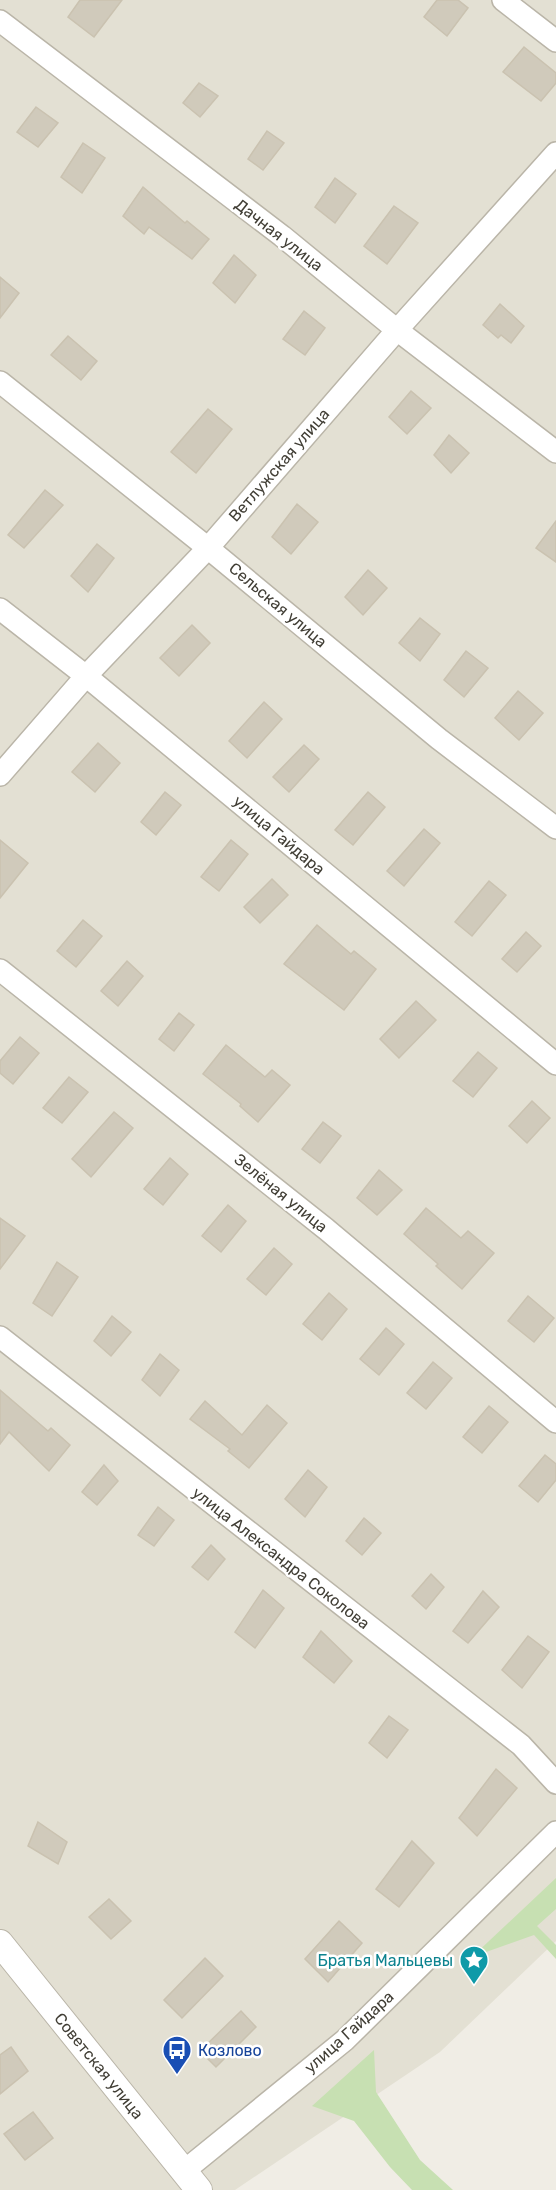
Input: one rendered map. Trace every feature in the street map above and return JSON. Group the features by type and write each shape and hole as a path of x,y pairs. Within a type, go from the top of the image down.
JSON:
{"street":[{"path":"503,0 556,41"},
{"name":"Дачная улица","path":"0,21 282,236 397,330 556,452"},
{"name":"Ветлужская улица","path":"0,774 86,676 208,548 397,330 556,153"},
{"name":"Сельская улица","path":"0,382 208,548 439,739 556,828"},
{"name":"улица Гайдара","path":"0,609 86,676 556,1064"},
{"name":"Зелёная улица","path":"0,970 326,1229 556,1422"},
{"name":"улица Александра Соколова","path":"0,1337 521,1744 556,1784"},
{"name":"улица Гайдара","path":"191,2180 345,2040 556,1832"},
{"name":"Советская улица","path":"0,1943 191,2180"}],"shaded area":[{"path":"0,0 556,0 556,1941 440,2052 235,2190 0,2190"}],"green space":[{"path":"556,1878 556,1909 537,1926 556,1945 556,1959 534,1935 472,1957"},
{"path":"374,2050 376,2092 420,2160 453,2190 412,2190 390,2167 354,2121 312,2106"}],"building":[{"path":"80,0 122,0 94,37 68,17"},
{"path":"437,0 458,0 468,8 447,36 424,17"},
{"path":"524,47 556,73 556,83 541,101 503,72"},
{"path":"199,83 218,96 200,117 183,103"},
{"path":"36,107 58,123 38,147 17,132"},
{"path":"267,131 284,143 263,170 248,159"},
{"path":"83,143 105,158 82,193 61,177"},
{"path":"335,178 356,194 335,223 315,207"},
{"path":"143,187 185,223 187,221 209,239 192,259 149,227 144,234 123,216"},
{"path":"394,206 418,223 387,264 364,246"},
{"path":"234,255 256,275 235,303 213,283"},
{"path":"0,277 19,293 0,318"},
{"path":"500,304 524,326 511,343 501,335 498,338 483,325"},
{"path":"304,311 325,328 305,355 283,339"},
{"path":"68,336 97,361 81,380 51,355"},
{"path":"411,391 431,408 407,434 389,417"},
{"path":"208,409 232,429 196,473 171,452"},
{"path":"449,435 469,453 451,473 434,455"},
{"path":"45,490 63,505 24,548 8,535"},
{"path":"297,504 318,522 291,554 272,537"},
{"path":"556,521 556,562 536,548"},
{"path":"97,544 114,558 88,592 71,576"},
{"path":"368,570 387,588 363,615 345,597"},
{"path":"420,618 440,634 420,661 399,643"},
{"path":"192,625 210,643 179,676 160,658"},
{"path":"466,651 488,668 464,697 444,680"},
{"path":"518,691 543,713 519,740 495,718"},
{"path":"264,702 282,719 247,758 229,741"},
{"path":"98,743 120,763 95,792 72,772"},
{"path":"304,745 319,759 289,792 273,777"},
{"path":"165,792 181,805 156,835 141,822"},
{"path":"368,792 385,807 353,845 335,830"},
{"path":"424,829 440,843 404,886 387,871"},
{"path":"0,840 28,863 0,898"},
{"path":"231,840 248,854 219,891 201,877"},
{"path":"272,879 288,895 260,923 244,907"},
{"path":"489,881 506,895 472,936 455,922"},
{"path":"83,920 102,936 76,967 57,951"},
{"path":"317,925 351,954 354,951 376,969 344,1010 284,964"},
{"path":"526,932 541,946 517,972 502,959"},
{"path":"127,961 143,976 118,1006 101,991"},
{"path":"416,1001 436,1020 399,1058 380,1039"},
{"path":"179,1013 194,1025 174,1051 159,1039"},
{"path":"20,1037 39,1053 13,1084 0,1073 0,1061"},
{"path":"226,1045 265,1077 272,1070 290,1085 258,1122 240,1106 241,1104 203,1074"},
{"path":"478,1052 497,1068 473,1097 453,1081"},
{"path":"69,1077 88,1092 62,1123 43,1108"},
{"path":"532,1101 550,1118 527,1143 509,1126"},
{"path":"114,1112 133,1128 91,1177 72,1159"},
{"path":"323,1122 341,1136 320,1163 302,1149"},
{"path":"170,1158 188,1174 163,1205 144,1189"},
{"path":"379,1170 402,1190 377,1215 357,1198"},
{"path":"228,1205 246,1221 221,1252 202,1236"},
{"path":"426,1208 461,1238 468,1231 494,1253 462,1289 404,1234"},
{"path":"0,1218 25,1236 0,1269"},
{"path":"274,1248 292,1264 266,1295 247,1279"},
{"path":"57,1262 78,1277 52,1316 33,1303"},
{"path":"329,1293 347,1309 322,1340 303,1324"},
{"path":"528,1296 554,1318 534,1342 508,1321"},
{"path":"112,1316 131,1332 111,1356 94,1341"},
{"path":"386,1328 404,1344 379,1375 360,1359"},
{"path":"160,1354 179,1370 160,1396 142,1380"},
{"path":"433,1362 452,1378 426,1409 407,1393"},
{"path":"0,1390 48,1431 51,1428 70,1445 49,1471 9,1432 0,1444"},
{"path":"205,1401 242,1435 267,1405 287,1423 249,1468 228,1451 230,1449 190,1419"},
{"path":"489,1406 508,1422 482,1453 463,1437"},
{"path":"545,1455 556,1464 556,1480 538,1502 519,1486"},
{"path":"104,1465 118,1481 97,1505 82,1492"},
{"path":"308,1470 327,1487 305,1517 285,1499"},
{"path":"158,1507 174,1520 154,1546 138,1535"},
{"path":"364,1518 381,1533 362,1555 346,1541"},
{"path":"211,1545 225,1559 208,1580 192,1567"},
{"path":"431,1574 444,1587 426,1609 412,1596"},
{"path":"263,1590 284,1608 255,1648 235,1632"},
{"path":"483,1591 499,1607 468,1643 453,1631"},
{"path":"321,1631 352,1661 334,1683 303,1657"},
{"path":"528,1636 549,1652 522,1688 502,1670"},
{"path":"389,1716 408,1730 387,1758 369,1743"},
{"path":"496,1769 517,1788 477,1836 459,1818"},
{"path":"38,1822 67,1842 58,1864 28,1846"},
{"path":"412,1841 434,1863 399,1907 376,1889"},
{"path":"109,1899 131,1921 111,1939 89,1917"},
{"path":"339,1921 362,1943 328,1982 305,1959"},
{"path":"205,1958 223,1976 182,2018 164,2000"},
{"path":"241,2011 256,2027 216,2067 200,2051"},
{"path":"11,2047 28,2071 0,2094 0,2055"},
{"path":"33,2112 53,2138 25,2160 4,2134"}],"place":[{"name":"Братья Мальцевы","path":"474,1986"},
{"name":"Козлово","path":"177,2076"}]}
